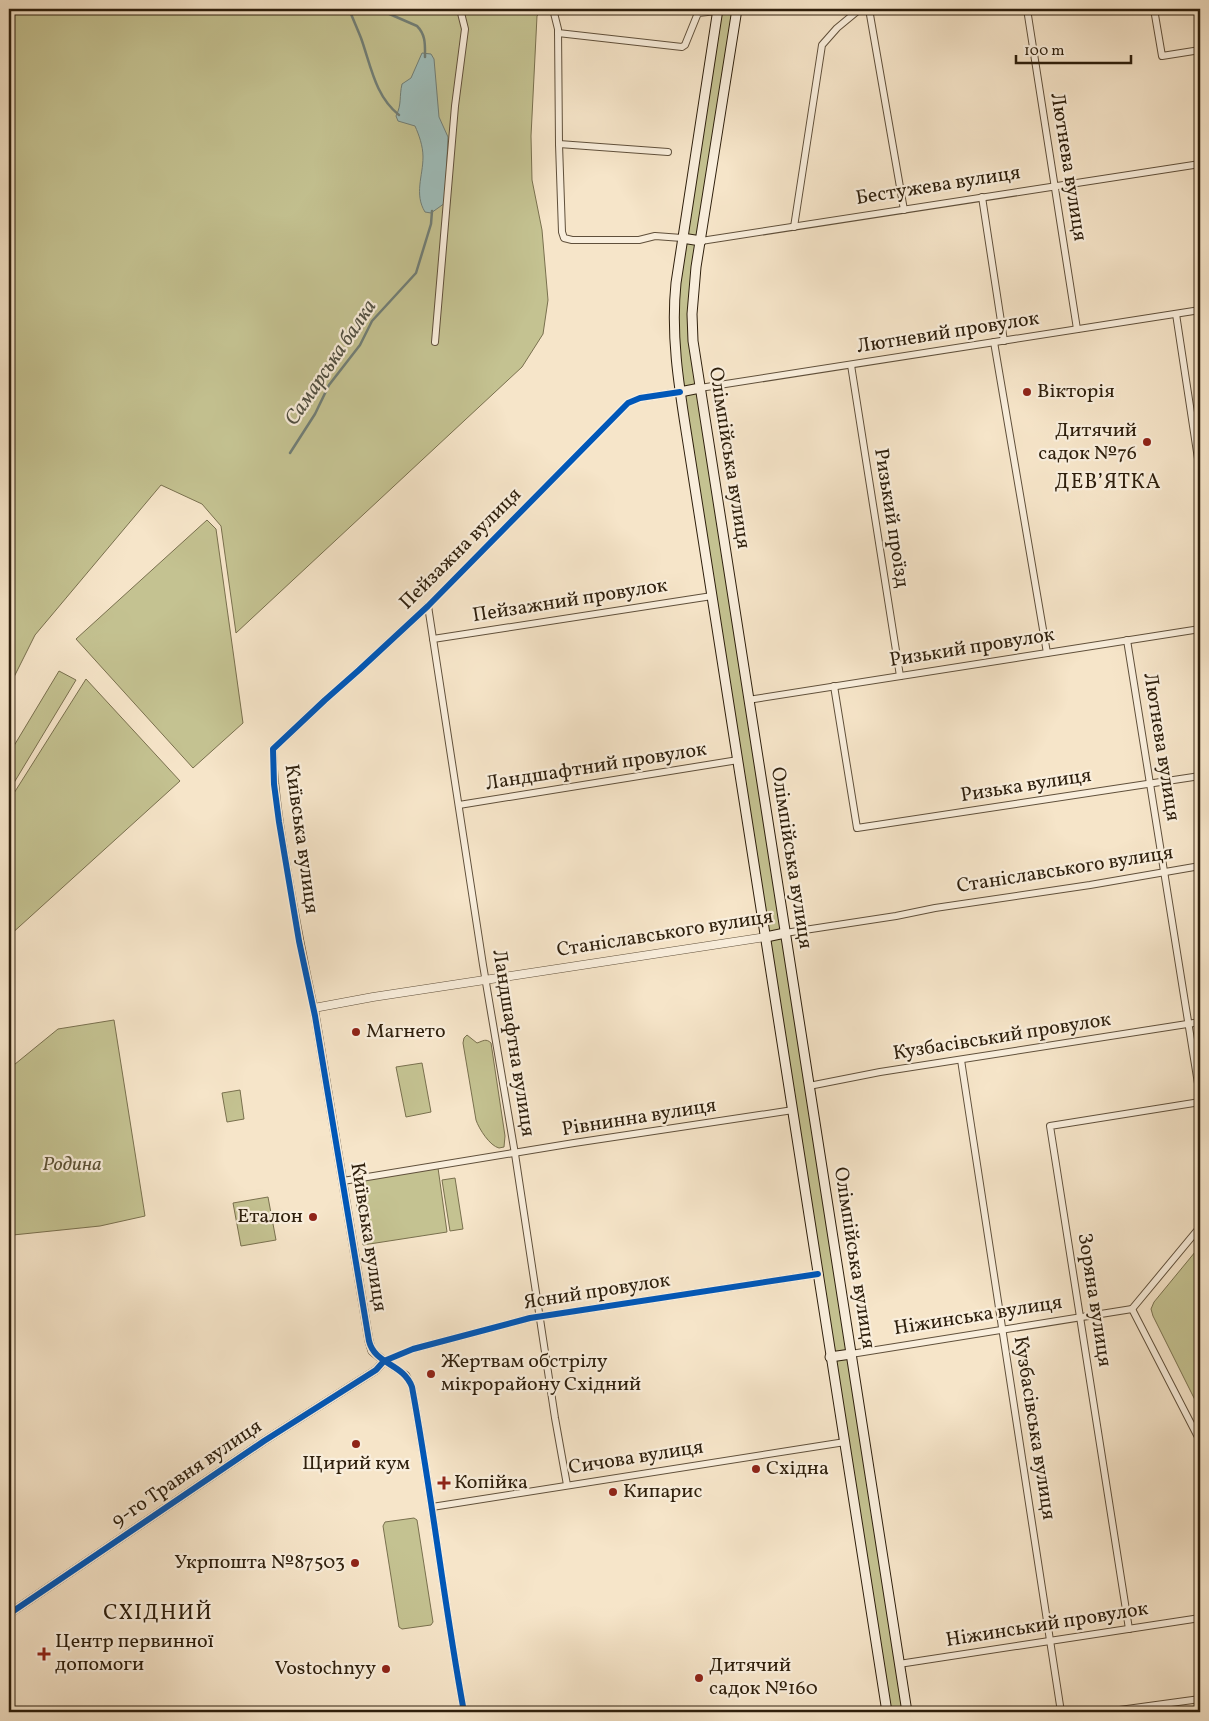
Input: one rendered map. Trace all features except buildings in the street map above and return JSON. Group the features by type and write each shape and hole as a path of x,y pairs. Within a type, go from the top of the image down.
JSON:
{"main road":[{"name":"Олімпійська вулиця","path":"737,9 695,275 692,340 907,1712"},
{"name":"Олімпійська вулиця","path":"718,10 682,238 673,312 673,334 680,392 887,1712"},
{"name":"Бестужева вулиця","path":"682,238 701,241"},
{"path":"680,392 700,388"},
{"name":"Станіславського вулиця","path":"766,937 785,933"},
{"name":"Ніжинська вулиця","path":"830,1357 851,1354"}],"street":[{"path":"435,342 455,106 465,29 460,9"},
{"path":"553,9 558,33 559,144 562,232 564,238 572,240 639,240 655,236 682,238"},
{"path":"794,227 822,45 837,28 860,9"},
{"path":"869,9 904,210"},
{"name":"Лютнева вулиця","path":"1026,9 1077,329"},
{"path":"1154,9 1162,56 1200,50"},
{"path":"558,33 682,47 685,45 698,13 718,10"},
{"path":"559,144 668,152"},
{"name":"Бестужева вулиця","path":"701,241 1200,164"},
{"path":"982,198 1004,341"},
{"name":"Лютневий провулок","path":"700,388 1200,310"},
{"path":"1176,314 1200,472"},
{"path":"994,342 1046,653"},
{"name":"Ризький проїзд","path":"851,365 900,676"},
{"name":"Пейзажна вулиця","path":"273,750 428,606 628,403 640,398 680,392"},
{"name":"Пейзажний провулок","path":"433,639 712,596"},
{"name":"Ландшафтна вулиця","path":"428,606 567,1485"},
{"name":"Ризький провулок","path":"748,700 1200,629"},
{"name":"Лютнева вулиця","path":"1128,640 1200,1096"},
{"name":"Ризька вулиця","path":"834,686 857,828 1200,776"},
{"name":"Київська вулиця","path":"273,750 274,784 280,828 299,941 314,1008 371,1347 372,1351 384,1361 406,1375 412,1387 453,1653 464,1712"},
{"name":"Ландшафтний провулок","path":"459,805 738,760"},
{"name":"Станіславського вулиця","path":"785,933 1200,866"},
{"name":"Станіславського вулиця","path":"314,1008 766,937"},
{"name":"Кузбасівський провулок","path":"809,1086 880,1072 1200,1022"},
{"name":"Кузбасівська вулиця","path":"961,1060 1061,1712"},
{"name":"Зоряна вулиця","path":"1129,1629 1050,1126 1200,1102"},
{"name":"Рівнинна вулиця","path":"343,1181 793,1110"},
{"path":"1200,1227 1132,1309 1200,1441"},
{"name":"Ясний провулок","path":"384,1361 421,1347 495,1326 540,1316 818,1274"},
{"name":"Ніжинська вулиця","path":"851,1354 1132,1309"},
{"name":"9-го Травня вулиця","path":"9,1614 264,1441 376,1370 384,1361"},
{"name":"Сичова вулиця","path":"432,1507 845,1442"},
{"name":"Ніжинський провулок","path":"899,1664 1200,1618"},
{"path":"1105,1712 1200,1699"}],"green space":[{"path":"9,9 543,9 537,16 531,136 532,180 542,230 548,300 543,334 522,367 236,633 221,526 202,504 161,485 35,635 9,687"},
{"path":"718,9 737,9 692,314 907,1712 887,1712 673,334"},
{"path":"207,520 216,529 243,723 193,768 76,639"},
{"path":"59,671 76,680 9,791 9,754"},
{"path":"86,679 180,781 9,936 9,801"},
{"name":"Родина","path":"114,1020 145,1216 100,1226 13,1235 9,1209 9,1069 58,1029"},
{"path":"467,1035 477,1043 486,1040 491,1043 505,1136 504,1147 499,1148 492,1144 482,1132 476,1120 463,1043"},
{"path":"422,1063 431,1112 406,1117 396,1067"},
{"path":"240,1090 244,1119 227,1122 222,1093"},
{"path":"438,1168 447,1232 363,1245 353,1181"},
{"path":"455,1178 463,1229 450,1231 442,1180"},
{"path":"268,1197 276,1240 241,1246 233,1203"},
{"path":"1200,1246 1200,1410 1151,1309 1154,1302"},
{"path":"414,1518 417,1520 433,1622 431,1625 402,1629 399,1627 383,1526 385,1522"}],"water":[{"path":"422,53 431,54 434,59 439,117 448,137 445,203 431,213 425,212 420,198 423,157 418,133 415,126 398,121 396,116 402,84 411,78"}],"waterway":[{"name":"Самарська балка","path":"349,9 379,90 384,99 399,115"},
{"path":"378,9 420,29 425,44 425,57"},
{"name":"Самарська балка","path":"290,453 315,414 329,385 360,345 372,321 416,273 431,224 432,211"}],"cycle path":[{"path":"464,1712 412,1387 402,1373 377,1355 369,1341 315,1016 299,941 279,822 274,784 273,749 428,606 628,403 640,398 680,392"},
{"path":"9,1614 264,1441 376,1370 384,1361 413,1349 530,1318 818,1274"}],"place":[{"name":"Вікторія","path":"1027,392"},
{"name":"Дитячий садок №76","path":"1147,442"},
{"name":"Магнето","path":"356,1032"},
{"name":"Еталон","path":"313,1217"},
{"name":"Жертвам обстрілу мікрорайону Східний","path":"431,1374"},
{"name":"Щирий кум","path":"356,1444"},
{"name":"Східна","path":"756,1469"},
{"name":"Копійка","path":"444,1483"},
{"name":"Кипарис","path":"613,1492"},
{"name":"Укрпошта №87503","path":"355,1563"},
{"name":"Центр первинної допомоги","path":"44,1654"},
{"name":"Vostochnyy","path":"386,1669"},
{"name":"Дитячий садок №160","path":"699,1678"}],"district":[{"name":"ДЕВ’ЯТКА","path":"1108,482"},
{"name":"СХІДНИЙ","path":"158,1613"}]}
